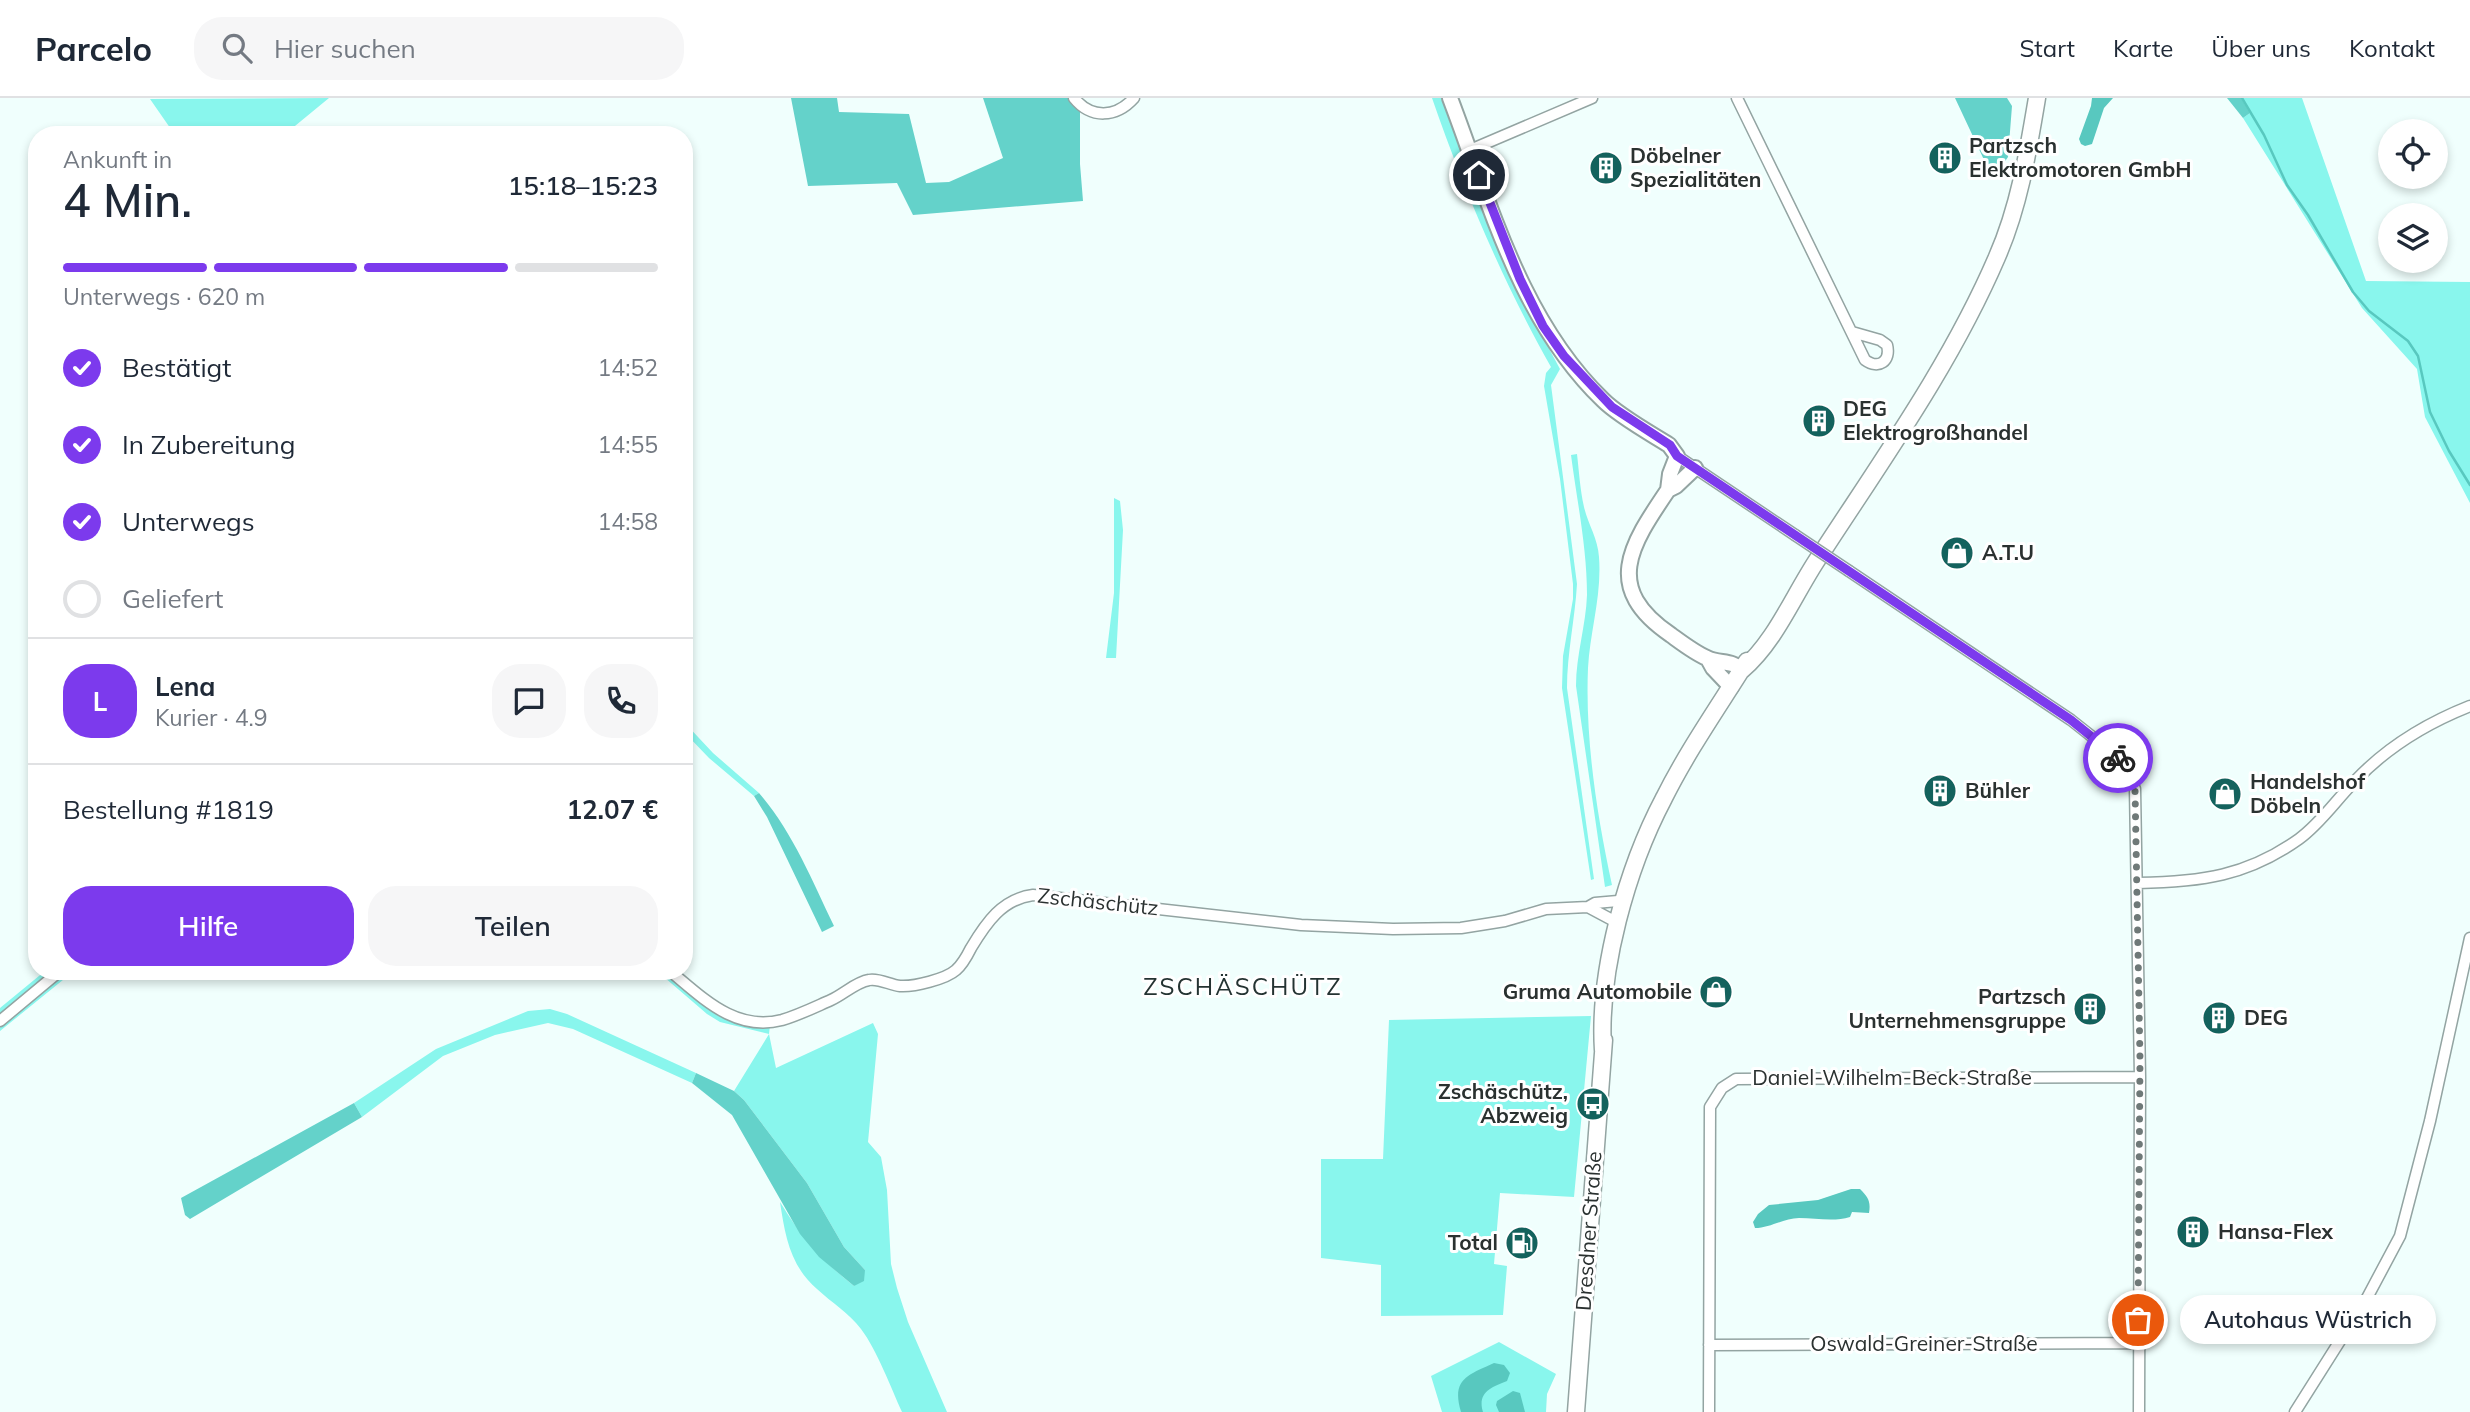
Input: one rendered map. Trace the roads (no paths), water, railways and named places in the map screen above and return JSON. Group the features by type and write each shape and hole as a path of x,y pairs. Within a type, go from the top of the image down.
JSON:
{"main road":[{"name":"Dresdner Straße","path":"1576,1412 1602,1020 1623,903 1654,819 1690,752 1742,670 1757,657 1956,342 2006,234 2026,158 2037,98"}],"street":[{"path":"1074,98 1091,113 1100,114 1118,111 1134,98"},
{"path":"1450,98 1512,260 1533,307 1564,356 1612,407 1670,445 1677,456 2071,720 2114,754 2124,767 2135,789 2138,883 2139,1412"},
{"path":"1470,150 1592,98"},
{"path":"1737,98 1853,332"},
{"path":"1668,491 1670,474 1677,456"},
{"path":"1695,468 1668,491 1637,538 1631,552 1629,573 1632,593 1646,615 1660,628 1709,659 1723,661 1742,670"},
{"path":"1709,659 1713,668 1731,687"},
{"path":"2138,883 2196,881 2266,859 2301,838 2356,780 2387,752 2420,728 2470,706"},
{"name":"Zschäschütz","path":"680,980 723,1013 746,1020 774,1022 802,1013 871,979 902,986 939,979 954,972 962,965 991,919 1014,899 1033,895 1336,928 1461,928 1505,921 1546,909 1588,906 1595,903 1623,903"},
{"path":"1588,906 1618,923"},
{"path":"2295,1412 2367,1298 2400,1236 2430,1121 2470,938"},
{"path":"0,1021 49,980"},
{"name":"Daniel-Wilhelm-Beck-Straße","path":"1709,1412 1710,1107 1722,1088 1736,1079 2140,1077"},
{"name":"Oswald-Greiner-Straße","path":"1709,1345 2138,1343"}],"waterway":[{"path":"2242,98 2264,135 2287,185 2308,215 2353,292 2369,311 2408,341 2418,356 2430,412 2470,485"}],"place":[{"name":"Partzsch Elektromotoren GmbH","path":"1945,158"},
{"name":"Döbelner Spezialitäten","path":"1606,168"},
{"name":"DEG Elektrogroßhandel","path":"1819,421"},
{"name":"A.T.U","path":"1957,553"},
{"name":"Bühler","path":"1940,791"},
{"name":"Handelshof Döbeln","path":"2225,794"},
{"name":"Gruma Automobile","path":"1716,992"},
{"name":"Partzsch Unternehmensgruppe","path":"2090,1009"},
{"name":"DEG","path":"2219,1018"},
{"name":"Zschäschütz, Abzweig","path":"1593,1104"},
{"name":"Hansa-Flex","path":"2193,1232"},
{"name":"Total","path":"1522,1243"},
{"name":"Autohaus Wüstrich","path":"2138,1320"}],"district":[{"name":"ZSCHÄSCHÜTZ","path":"1243,987"}]}
